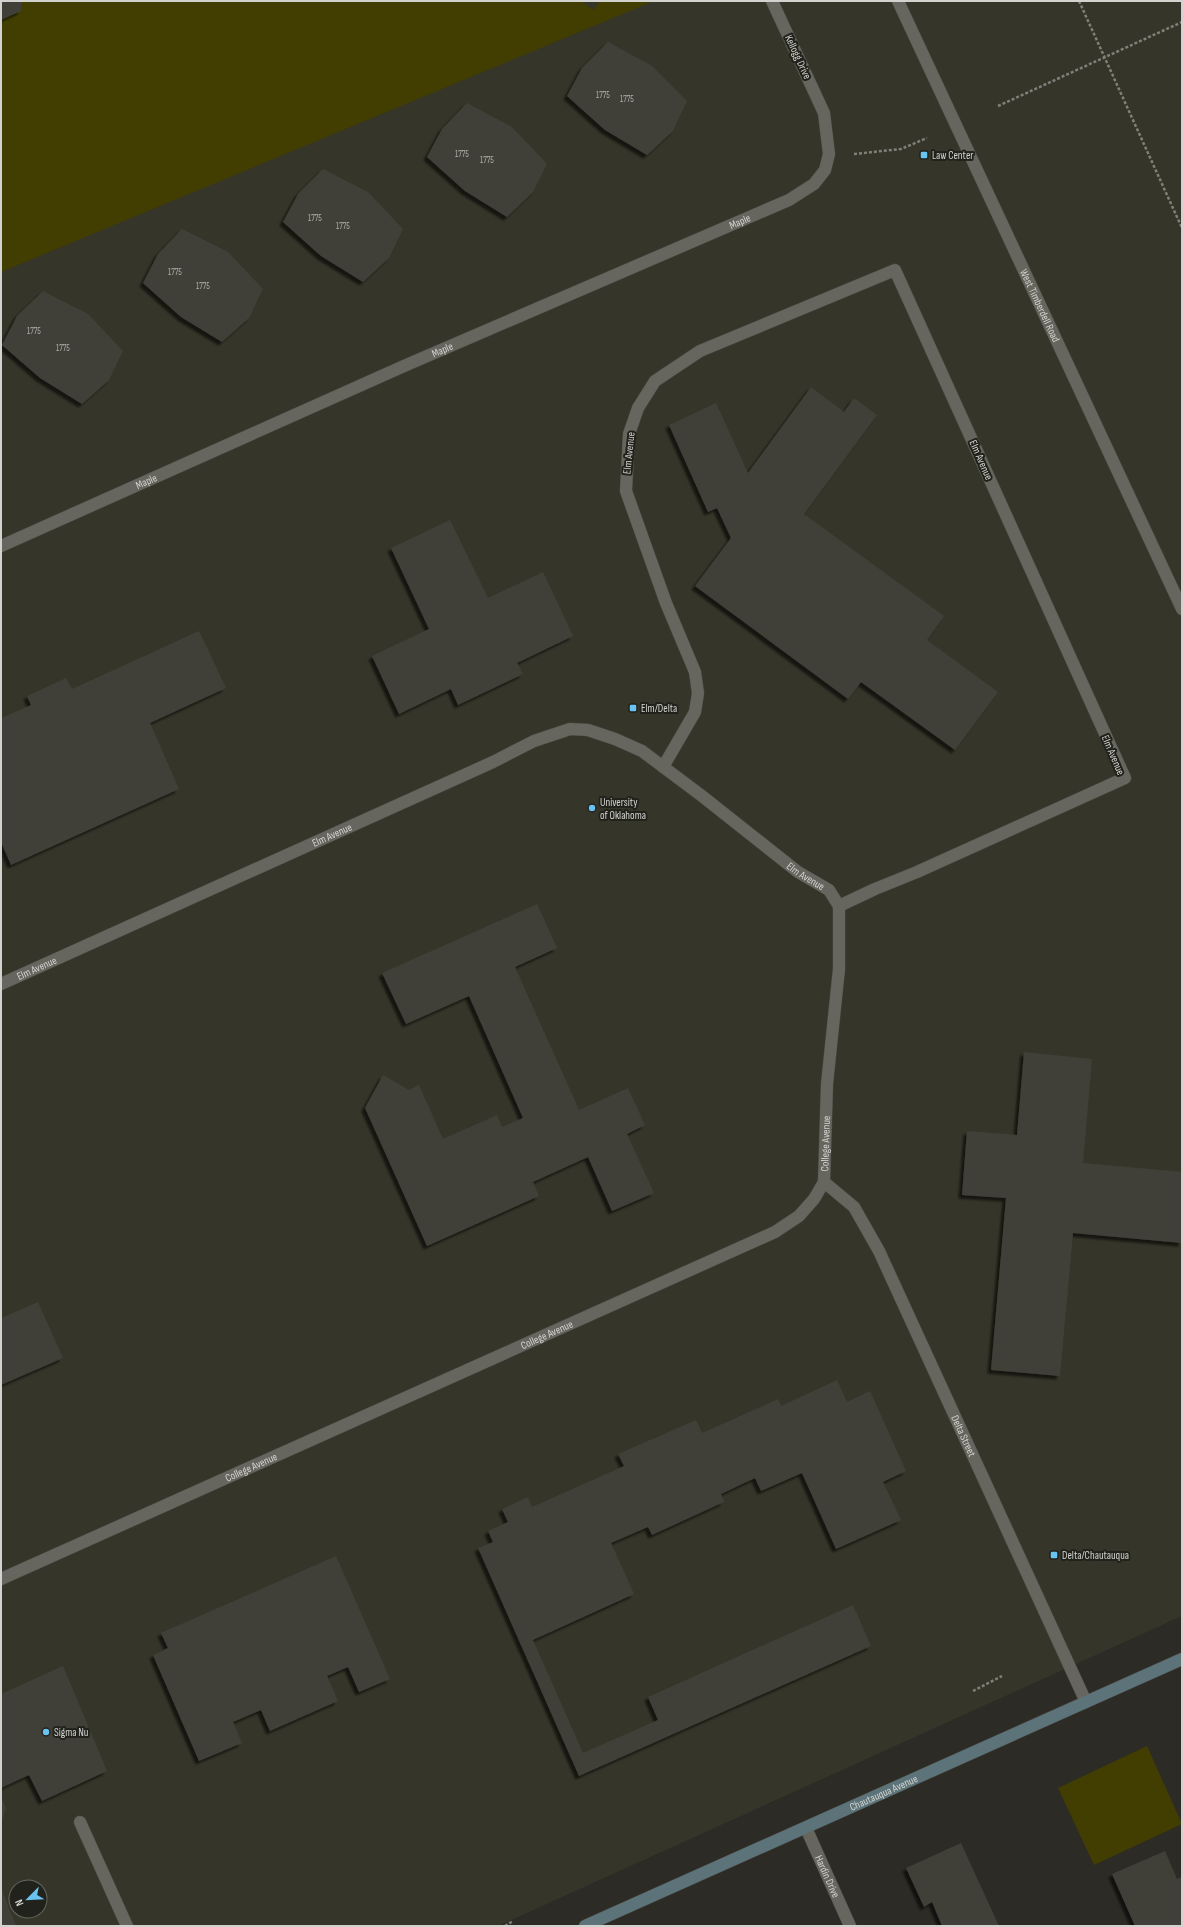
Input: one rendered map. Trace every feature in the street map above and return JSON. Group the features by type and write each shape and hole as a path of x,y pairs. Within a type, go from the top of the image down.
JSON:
{"street":[{"name":"Kellogg Drive","path":"772,1 824,113"},
{"name":"West Timberdell Road","path":"898,1 1182,610"},
{"name":"Maple","path":"1,546 404,366 789,200 814,184 825,170 829,154 824,113"},
{"name":"Elm Avenue","path":"1,984 493,762 534,741 570,729 588,730 615,739 642,751 663,767 702,796 798,872 829,890 839,906 875,889 923,870 1125,778 895,270 700,351 655,381 638,408 629,434 626,490 666,603 695,672 698,693 696,712 663,767"},
{"name":"College Avenue","path":"1,1579 775,1232 799,1216 814,1199 824,1182 827,1084 840,969 839,906"},
{"name":"Delta Street","path":"824,1182 854,1207 879,1251 1086,1702"},
{"name":"Chautauqua Avenue","path":"585,1926 1182,1659"},
{"path":"80,1822 127,1926"},
{"name":"Hardin Drive","path":"806,1828 850,1926"}],"path":[{"path":"1078,1 1182,228"},
{"path":"998,106 1182,22"},
{"path":"829,154 901,149 927,138"},
{"path":"972,1691 1002,1676"},
{"path":"505,1926 513,1921"}],"shaded area":[{"name":"University of Oklahoma","path":"1,1 1182,1 1182,1616 498,1926 1,1926"},
{"path":"22,1 581,1 593,10 600,1 654,1 1,272 1,20 21,11"},
{"path":"1147,1746 1182,1824 1094,1865 1058,1788"}],"building":[{"path":"1,1 22,1 21,11 1,20"},
{"path":"608,42 652,66 687,101 673,131 647,155 605,130 567,96 582,68"},
{"path":"467,103 512,127 547,164 533,192 507,217 465,191 427,157 442,129"},
{"path":"323,169 368,192 403,229 389,258 363,282 321,256 283,222 298,194"},
{"path":"182,229 228,252 263,289 249,318 222,342 181,317 143,283 158,254"},
{"path":"43,291 88,314 123,351 109,380 82,404 40,378 2,345 17,316"},
{"path":"811,387 844,412 854,398 877,415 804,514 944,616 927,640 998,692 955,750 861,682 848,699 695,586 731,538 717,508 708,512 669,425 716,403 748,473"},
{"path":"450,520 488,598 543,572 573,636 517,663 523,674 458,705 451,689 399,714 372,656 429,629 391,548"},
{"path":"199,631 226,688 150,723 179,789 11,865 1,842 1,718 31,705 27,696 66,678 72,689"},
{"path":"537,904 557,948 515,967 579,1110 628,1088 645,1125 627,1134 654,1193 612,1211 588,1157 533,1182 539,1196 427,1246 365,1108 383,1075 409,1090 419,1085 443,1139 497,1115 502,1127 523,1118 469,996 406,1024 382,973"},
{"path":"1024,1052 1092,1059 1083,1163 1182,1172 1182,1243 1073,1233 1060,1376 991,1370 1006,1198 962,1195 967,1131 1017,1135"},
{"path":"38,1302 63,1358 1,1385 1,1318"},
{"path":"837,1380 847,1402 870,1391 906,1471 883,1482 901,1520 836,1549 802,1473 761,1491 755,1478 721,1494 724,1502 652,1535 648,1527 611,1543 634,1594 533,1640 583,1753 658,1720 648,1697 853,1605 871,1646 579,1776 478,1548 493,1542 488,1531 508,1522 502,1509 528,1497 532,1507 624,1466 618,1454 696,1420 702,1433 778,1399 781,1406"},
{"path":"336,1556 390,1679 359,1692 348,1667 327,1676 338,1701 270,1731 261,1710 233,1722 242,1743 199,1761 153,1655 168,1648 161,1633"},
{"name":"Sigma Nu","path":"63,1666 107,1771 42,1801 29,1775 1,1788 1,1694"},
{"path":"1,1797 6,1808 1,1824"},
{"path":"961,1843 999,1926 942,1926 932,1902 924,1907 906,1868"},
{"path":"1165,1851 1177,1879 1182,1877 1182,1926 1135,1926 1112,1874"},
{"path":"1,1888 8,1906 8,1919 13,1919 16,1926 1,1926"}],"place":[{"name":"Law Center","path":"924,155"},
{"name":"Elm/Delta","path":"633,708"},
{"name":"University of Oklahoma","path":"592,808"},
{"name":"Delta/Chautauqua","path":"1054,1555"},
{"name":"Sigma Nu","path":"46,1732"}]}
